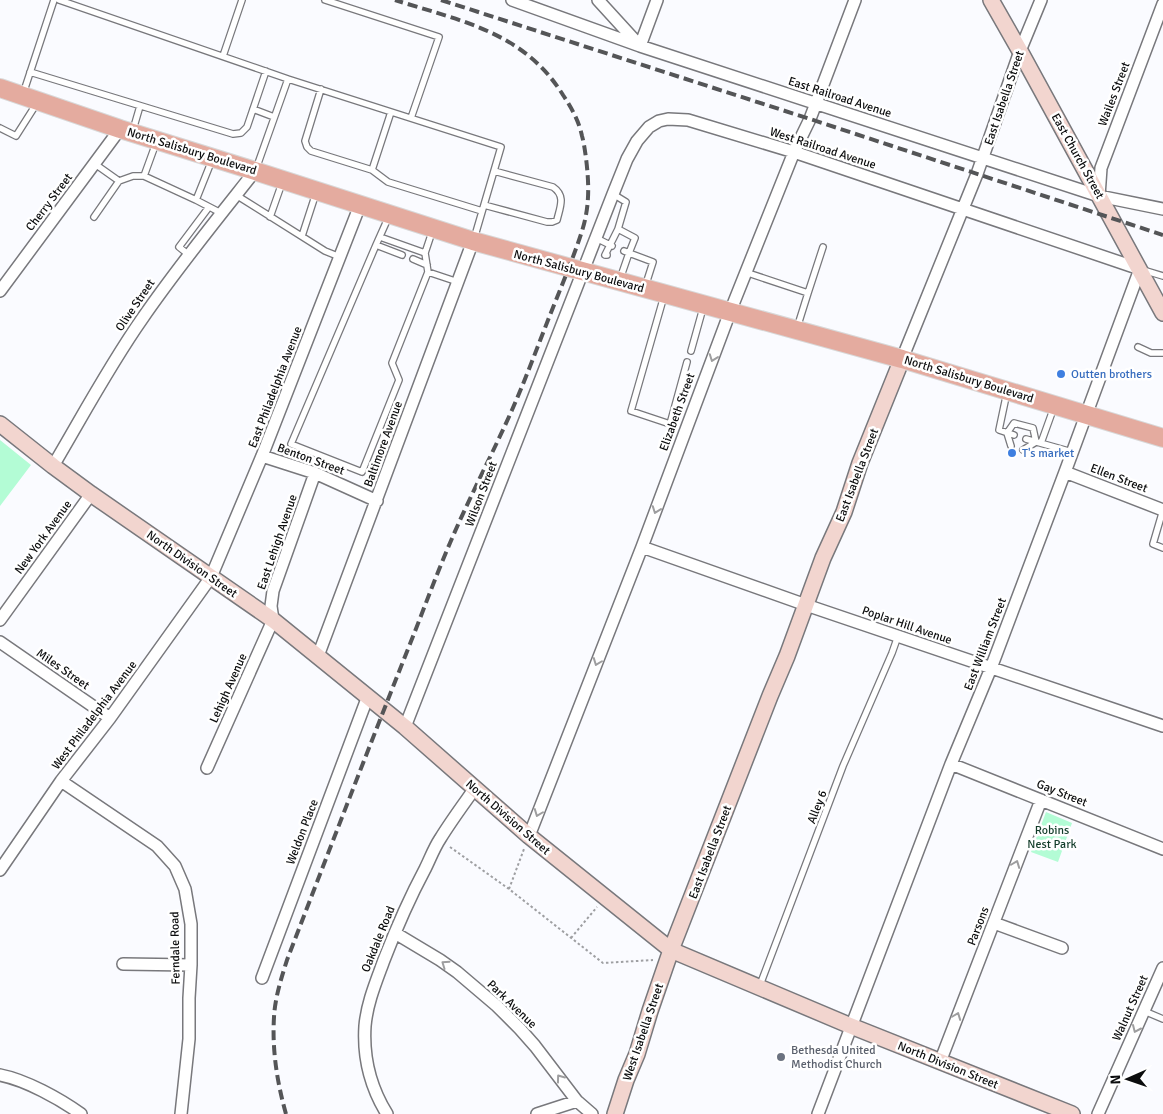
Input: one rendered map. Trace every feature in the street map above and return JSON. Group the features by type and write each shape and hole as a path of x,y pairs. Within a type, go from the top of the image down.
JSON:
{"main road":[{"name":"North Salisbury Boulevard","path":"14,94 473,241 902,359 1163,438"}],"street":[{"name":"East Railroad Avenue","path":"512,0 640,46 1099,196 1163,209"},
{"path":"598,0 640,46 657,0"},
{"name":"Elizabeth Street","path":"529,836 642,547 730,312 794,152 810,119 855,0"},
{"name":"East Church Street","path":"991,0 1163,313"},
{"name":"East Isabella Street","path":"670,955 787,656 823,558 844,512 860,463 983,157 1020,51 1041,0"},
{"name":"Wailes Street","path":"1099,196 1101,168 1163,4"},
{"name":"West Railroad Avenue","path":"583,272 627,159 637,141 649,127 659,121 668,119 688,120 794,152 1140,269"},
{"name":"Cherry Street","path":"0,290 95,164 126,131"},
{"name":"Olive Street","path":"53,466 141,320 189,255 256,171"},
{"name":"East Philadelphia Avenue","path":"211,577 262,456 360,205"},
{"name":"Baltimore Avenue","path":"318,656 473,241"},
{"name":"East William Street","path":"818,1114 951,764 991,668 1140,269"},
{"name":"Wilson Street","path":"405,727 583,272"},
{"name":"North Division Street","path":"0,424 91,494 273,620 405,727 529,836 605,898 670,955 759,987 851,1026 1072,1114"},
{"name":"Benton Street","path":"262,456 316,473 377,501"},
{"name":"Ellen Street","path":"1065,472 1163,510"},
{"name":"East Lehigh Avenue","path":"273,620 271,606 273,591 316,473"},
{"name":"New York Avenue","path":"0,620 91,494"},
{"name":"Poplar Hill Avenue","path":"642,547 806,605 1163,726"},
{"name":"West Philadelphia Avenue","path":"0,870 61,781 110,718 211,577"},
{"name":"Lehigh Avenue","path":"207,768 273,620"},
{"name":"Miles Street","path":"0,642 110,718"},
{"name":"Weldon Place","path":"262,978 368,696"},
{"name":"Gay Street","path":"951,764 1163,848"},
{"name":"Ferndale Road","path":"61,781 156,846 175,866 185,889 191,924 191,965 189,1039 181,1114"},
{"name":"Oakdale Road","path":"387,1114 381,1104 368,1066 365,1044 368,1007 394,933 411,895 440,840 474,788"},
{"name":"Parsons","path":"940,1062 1041,800"},
{"path":"994,923 1062,948"},
{"name":"Park Avenue","path":"394,933 451,968 496,1006 520,1029 577,1100 592,1114"},
{"name":"West Isabella Street","path":"615,1114 670,955"},
{"path":"124,964 191,965"},
{"name":"Walnut Street","path":"1098,1114 1163,968"},
{"path":"0,1075 8,1076 42,1091 81,1114"},
{"path":"537,1114 577,1100"}],"lane":[{"path":"0,128 16,136 14,94 30,72 54,0"},
{"path":"59,0 266,71 501,147 473,241"},
{"path":"223,56 242,0"},
{"path":"325,0 439,37 411,118"},
{"path":"30,72 232,134 241,134 247,127 266,71"},
{"path":"256,171 288,78"},
{"path":"321,89 305,141 311,151 372,170 388,182 483,208 547,222 557,220 562,199 559,191 553,187 494,171"},
{"path":"126,131 140,106"},
{"path":"253,109 274,116"},
{"path":"372,170 392,112"},
{"path":"144,176 157,140"},
{"path":"196,200 213,158"},
{"path":"95,164 119,181"},
{"path":"94,217 119,181 133,176 144,176 221,214"},
{"path":"270,216 283,180"},
{"path":"302,236 317,191"},
{"path":"607,255 605,255 618,229 626,202 613,194"},
{"path":"236,195 325,251 340,257"},
{"path":"189,255 179,247 210,207"},
{"path":"389,214 291,444 362,472 400,380 392,363 428,272 424,253 434,228"},
{"path":"618,229 635,238 626,252 619,282"},
{"path":"380,237 424,253"},
{"path":"596,238 611,245"},
{"path":"376,245 402,255"},
{"path":"796,330 823,247"},
{"path":"626,252 653,262 644,289"},
{"path":"413,259 427,264"},
{"path":"1140,269 1163,276"},
{"path":"428,272 458,282"},
{"path":"746,272 808,293"},
{"path":"665,294 630,411 670,424 687,362"},
{"path":"690,351 704,305"},
{"path":"1138,347 1151,353 1163,353"},
{"path":"1007,391 999,430 1014,435"},
{"path":"1023,450 1038,442 1055,405"},
{"path":"1010,446 1007,433 1014,423 1033,428 1038,442"},
{"path":"1026,439 1072,452"},
{"path":"1163,510 1153,544 1163,548"},
{"name":"Alley 6","path":"759,987 843,766 898,636"},
{"path":"1144,1011 1163,1019"}],"path":[{"path":"509,889 529,836"},
{"path":"440,840 509,889 603,963 655,960 656,954 670,955"},
{"path":"571,938 605,898"}],"green space":[{"path":"0,440 31,465 0,506"},
{"name":"Robins Nest Park","path":"1046,812 1072,823 1058,862 1031,852"}],"railway":[{"path":"286,1114 276,1066 274,1029 277,996 287,960 444,556 512,410 528,371 576,250 585,222 588,204 587,167 581,130 569,104 547,74 530,57 510,43 489,32 444,15 395,0"},
{"path":"441,0 1163,235"}],"place":[{"name":"Outten brothers","path":"1061,374"},
{"name":"T's market","path":"1012,453"},
{"name":"Bethesda United Methodist Church","path":"781,1057"}]}
